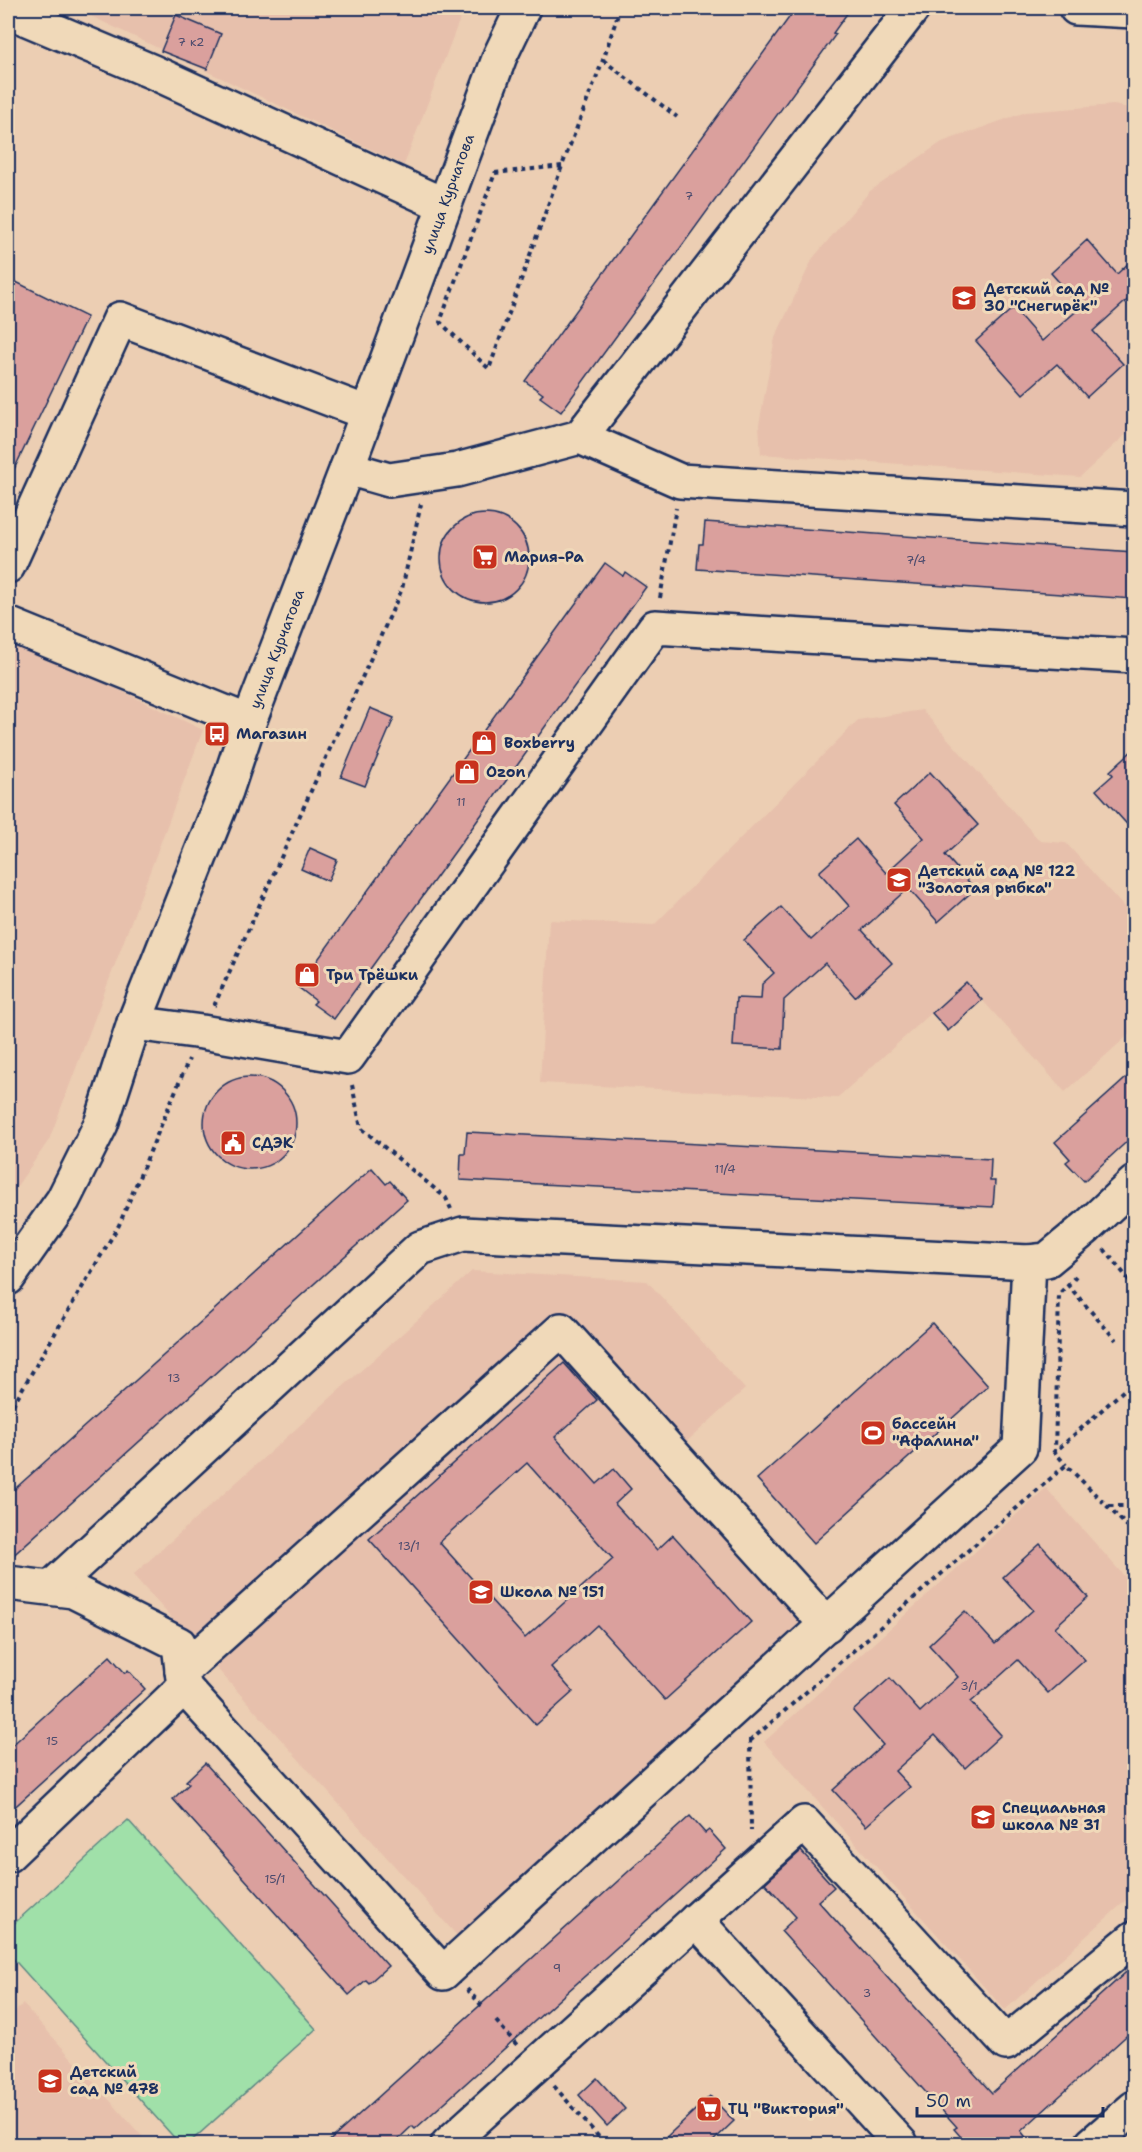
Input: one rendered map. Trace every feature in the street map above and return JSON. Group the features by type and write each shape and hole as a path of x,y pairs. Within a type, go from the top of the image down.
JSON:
{"main road":[{"name":"улица Курчатова","path":"8,1278 63,1200 101,1124 134,1023 226,791 249,722 368,413 500,56 523,8"},
{"path":"347,468 389,480 428,475 457,470 580,437 914,8"},
{"path":"1076,8 1134,11"},
{"path":"8,11 153,72 444,205"},
{"path":"8,566 120,319 368,413"},
{"path":"580,437 680,481 1134,509"},
{"path":"8,624 249,722"},
{"path":"134,1023 348,1057 655,627 1134,656"},
{"path":"51,1588 420,1248 463,1234 1038,1261 1100,1244 1134,1183"},
{"path":"8,1584 73,1591 179,1644 183,1679 443,1973 1020,1448 1038,1261"},
{"path":"8,1855 183,1679 561,1330 826,1625"},
{"path":"448,2145 804,1823 1006,2043 1134,1938"},
{"path":"696,1920 901,2145"},
{"path":"1092,2145 1134,2108"}],"path":[{"path":"562,166 495,173 440,322 489,369 620,8"},
{"path":"603,60 677,117"},
{"path":"8,1413 118,1225 151,1151 170,1101 402,589 428,475"},
{"path":"655,627 680,481"},
{"path":"348,1057 353,1099 361,1128 446,1198 463,1234"},
{"path":"1100,1244 1134,1286"},
{"path":"1038,1261 1067,1285 1116,1341"},
{"path":"1082,1270 1059,1294 1054,1452 1134,1381"},
{"path":"750,1741 1066,1465 1134,1533"},
{"path":"1109,1506 1134,1506"},
{"path":"749,1695 752,1871"}],"shaded area":[{"path":"74,8 464,8 404,165"},
{"name":"Детский сад № 30 \"Снегирёк\"","path":"1114,105 1134,109 1134,427 1080,477 761,454 759,425 775,338 813,258 870,191 942,142 1026,112"},
{"path":"8,637 203,730 49,1140 8,1199"},
{"name":"Детский сад № 122 \"Золотая рыбка\"","path":"922,710 1040,841 1066,843 1134,918 1134,1030 1065,1092 966,982 837,1098 540,1083 549,920 654,925 858,720"},
{"name":"Школа № 151","path":"472,1271 647,1281 745,1389 683,1445 829,1609 461,1940 133,1575"},
{"name":"Специальная школа № 31","path":"1046,1488 1134,1587 1134,1893 1005,2010 764,1742"},
{"name":"Детский сад № 478","path":"23,2004 149,2144 8,2144 8,2018"}],"green space":[{"path":"128,1820 316,2029 188,2144 180,2144 8,1953 8,1929"}],"building":[{"path":"796,8 851,8 833,33 836,34 561,412 540,397 543,394 525,381"},
{"path":"176,15 221,34 207,69 161,51"},
{"path":"1087,240 1117,274 1134,258 1134,294 1093,331 1123,364 1087,397 1057,364 1023,394 976,341 1013,308 1042,341 1081,307 1051,273"},
{"path":"8,278 87,317 8,482"},
{"name":"Мария-Ра","path":"485,514 502,518 516,527 525,541 529,558 525,575 516,589 502,598 485,602 468,598 454,589 445,575 441,558 445,541 454,527 468,518"},
{"path":"705,522 1134,552 1134,599 697,569 699,544 703,544"},
{"path":"605,563 623,576 625,572 646,587 334,1019 313,1004 316,1001 298,987"},
{"path":"370,708 394,718 365,786 341,777"},
{"path":"1134,749 1134,832 1096,790 1113,775 1110,771"},
{"path":"930,772 978,825 945,855 975,889 938,922 908,888 862,930 892,963 855,997 825,963 784,1000 782,1049 733,1046 736,998 761,999 762,984 774,973 744,940 781,907 811,940 849,906 819,872 856,839 886,873 924,838 894,805"},
{"path":"310,848 337,860 328,881 301,869"},
{"path":"966,982 982,1000 948,1031 932,1013"},
{"path":"1134,1071 1134,1135 1084,1181 1066,1162 1070,1159 1055,1142"},
{"path":"250,1077 276,1085 288,1097 296,1123 288,1149 276,1161 250,1169 224,1161 212,1149 204,1123 212,1097 224,1085"},
{"path":"467,1132 991,1159 990,1181 995,1181 993,1207 460,1180 461,1154 465,1154"},
{"path":"372,1168 386,1184 390,1181 407,1200 8,1560 8,1495"},
{"name":"бассейн \"Афалина\"","path":"932,1323 988,1386 814,1543 757,1479"},
{"path":"564,1363 597,1400 555,1437 597,1484 614,1469 631,1489 615,1504 657,1550 673,1535 751,1622 665,1700 597,1625 551,1667 573,1692 536,1725 369,1539","holes":["527,1463 613,1559 525,1638 439,1542"]},
{"path":"1040,1544 1088,1597 1055,1627 1085,1660 1048,1693 1018,1660 971,1702 1001,1735 965,1768 935,1735 895,1771 910,1787 866,1826 833,1790 883,1745 853,1711 890,1678 920,1712 958,1677 929,1645 965,1611 995,1644 1033,1610 1003,1577"},
{"path":"110,1656 125,1673 128,1670 145,1689 8,1813 8,1749"},
{"path":"205,1763 388,1966 369,1983 366,1980 349,1995 173,1799 189,1784 186,1781"},
{"path":"690,1816 705,1833 709,1830 726,1849 415,2129 412,2126 392,2145 325,2145"},
{"path":"801,1851 834,1887 818,1901 992,2093 1134,1965 1134,2029 1021,2131 1032,2145 968,2145 954,2129 957,2127 781,1931 796,1917 765,1883"},
{"path":"597,2078 625,2109 607,2126 579,2095"},
{"name":"ТЦ \"Виктория\"","path":"710,2096 734,2121 709,2145 658,2145"}],"place":[{"name":"Детский сад № 30 \"Снегирёк\"","path":"964,298"},
{"name":"Мария-Ра","path":"485,557"},
{"name":"Магазин","path":"217,734"},
{"name":"Boxberry","path":"484,743"},
{"name":"Ozon","path":"467,772"},
{"name":"Детский сад № 122 \"Золотая рыбка\"","path":"899,880"},
{"name":"Три Трёшки","path":"307,975"},
{"name":"СДЭК","path":"233,1143"},
{"name":"бассейн \"Афалина\"","path":"873,1433"},
{"name":"Школа № 151","path":"481,1592"},
{"name":"Специальная школа № 31","path":"983,1817"},
{"name":"Детский сад № 478","path":"50,2081"},
{"name":"ТЦ \"Виктория\"","path":"709,2109"}]}
